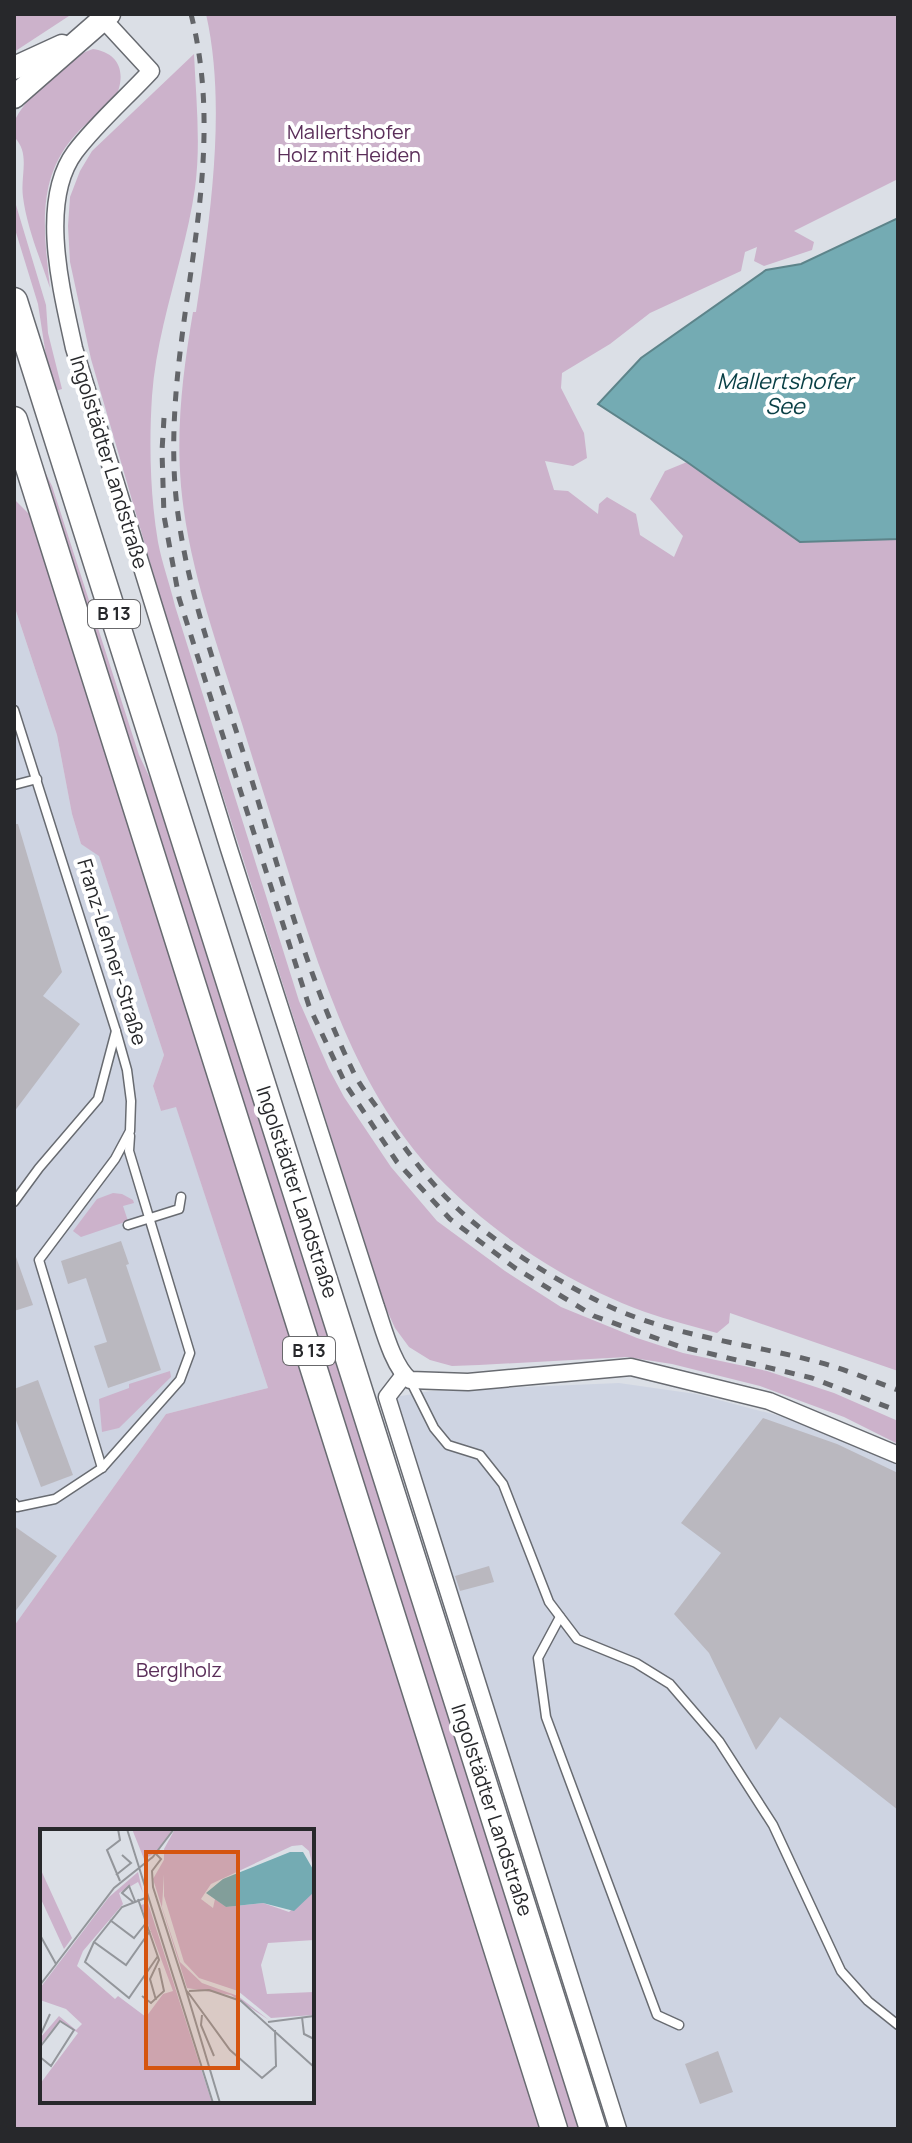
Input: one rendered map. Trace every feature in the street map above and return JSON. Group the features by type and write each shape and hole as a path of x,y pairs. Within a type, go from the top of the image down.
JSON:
{"main road":[{"path":"16,97 106,17"},
{"path":"14,68 81,37"},
{"name":"Ingolstädter Landstraße","path":"14,301 32,447 554,2129"},
{"name":"Ingolstädter Landstraße","path":"14,420 32,447 593,2129"}],"street":[{"name":"Ingolstädter Landstraße","path":"106,17 151,71 75,152 59,185 56,230 62,293 83,381 387,1341 407,1377 387,1397 618,2129"},
{"path":"407,1377 468,1382 631,1367 769,1401 898,1455"}],"lane":[{"name":"Franz-Lehner-Straße","path":"14,710 127,1070 131,1101 129,1151 190,1353 180,1380 102,1468 55,1499 17,1507 14,1503"},
{"path":"14,785 37,779"},
{"path":"14,1202 98,1099 116,1031"},
{"path":"102,1468 39,1260 115,1159 130,1131"},
{"path":"128,1225 179,1209 181,1197"},
{"path":"407,1377 434,1428 448,1445 480,1455 503,1484 549,1602 577,1639 636,1663 670,1684 719,1741 773,1825 841,1971 868,2001 898,2025"},
{"path":"560,1617 538,1658 546,1717 657,2015 679,2025"}],"shaded area":[{"path":"14,605 57,735 81,844 99,855 164,1055 153,1086 161,1111 176,1106 268,1388 166,1414 14,1626"},
{"path":"619,1383 696,1394 810,1424 898,1465 898,2129 623,2129 394,1403 395,1397 431,1391"}],"green space":[{"path":"14,14 72,14 14,52"},
{"name":"Mallertshofer Holz mit Heiden","path":"206,14 898,14 898,179 794,231 814,242 812,250 764,266 754,261 757,247 745,252 741,271 650,313 610,344 562,373 561,388 584,433 587,458 573,466 545,461 554,490 568,491 598,514 599,504 607,497 636,514 640,535 674,557 683,536 650,499 665,471 687,462 800,542 898,539 898,1371 730,1313 729,1323 717,1333 672,1320 616,1301 560,1272 508,1238 459,1198 412,1147 370,1083 338,1014 299,906 208,614 185,519 179,442 181,399 206,239 216,124 212,49"},
{"path":"93,49 107,53 116,61 120,73 119,88 113,100 64,149 55,167 49,186 45,225 50,288 25,209 22,189 24,157 14,137 14,123 22,108 50,77 72,59"},
{"path":"194,54 198,138 195,188 159,343 152,396 151,469 155,524 175,606 299,1001 329,1069 391,1167 437,1221 505,1271 561,1307 637,1338 683,1353 767,1371 834,1393 898,1421 898,1444 844,1417 760,1386 672,1364 627,1357 452,1366 430,1360 409,1347 395,1328 385,1306 164,610 91,359 70,262 70,197 80,171 92,151"},
{"path":"14,153 16,205 46,305 48,333 62,389 55,391 38,304 14,226"},
{"path":"43,472 52,486 139,755 164,808 583,2129 566,2129"},
{"name":"Berglholz","path":"14,499 29,514 36,531 542,2129 14,2129 14,1626 166,1414 268,1388 176,1107 161,1111 153,1086 164,1055 99,856 81,844 57,735 14,605"},
{"path":"113,1193 133,1200 134,1203 123,1206 128,1221 81,1237 73,1231 97,1199"},
{"path":"170,1371 171,1377 119,1428 102,1432 99,1399 129,1388 129,1384"}],"water":[{"name":"Mallertshofer See","path":"898,218 898,539 800,542 598,404 641,358 766,270 801,264"}],"building":[{"path":"14,824 18,824 62,972 43,996 80,1024 14,1112"},
{"path":"121,1241 161,1370 108,1388 94,1346 107,1342 86,1278 68,1284 61,1261"},
{"path":"14,1258 33,1305 14,1311"},
{"path":"38,1380 73,1475 41,1487 14,1415 14,1389"},
{"path":"763,1418 837,1444 898,1473 898,1810 780,1717 756,1750 709,1653 674,1614 721,1553 681,1523"},
{"path":"14,1526 57,1556 14,1613"},
{"path":"489,1566 494,1582 460,1591 455,1576"},
{"path":"718,2051 733,2092 700,2104 685,2064"}],"railway":[{"path":"191,14 201,71 204,128 201,184 175,409 174,466 182,540 209,649 292,914 320,993 355,1075 407,1151 447,1198 488,1234 524,1259 624,1313 682,1332 832,1366 898,1390"},
{"path":"164,418 164,516 179,598 309,1006 346,1085 397,1162 450,1219 515,1268 594,1316 678,1346 812,1378 898,1411"}]}
